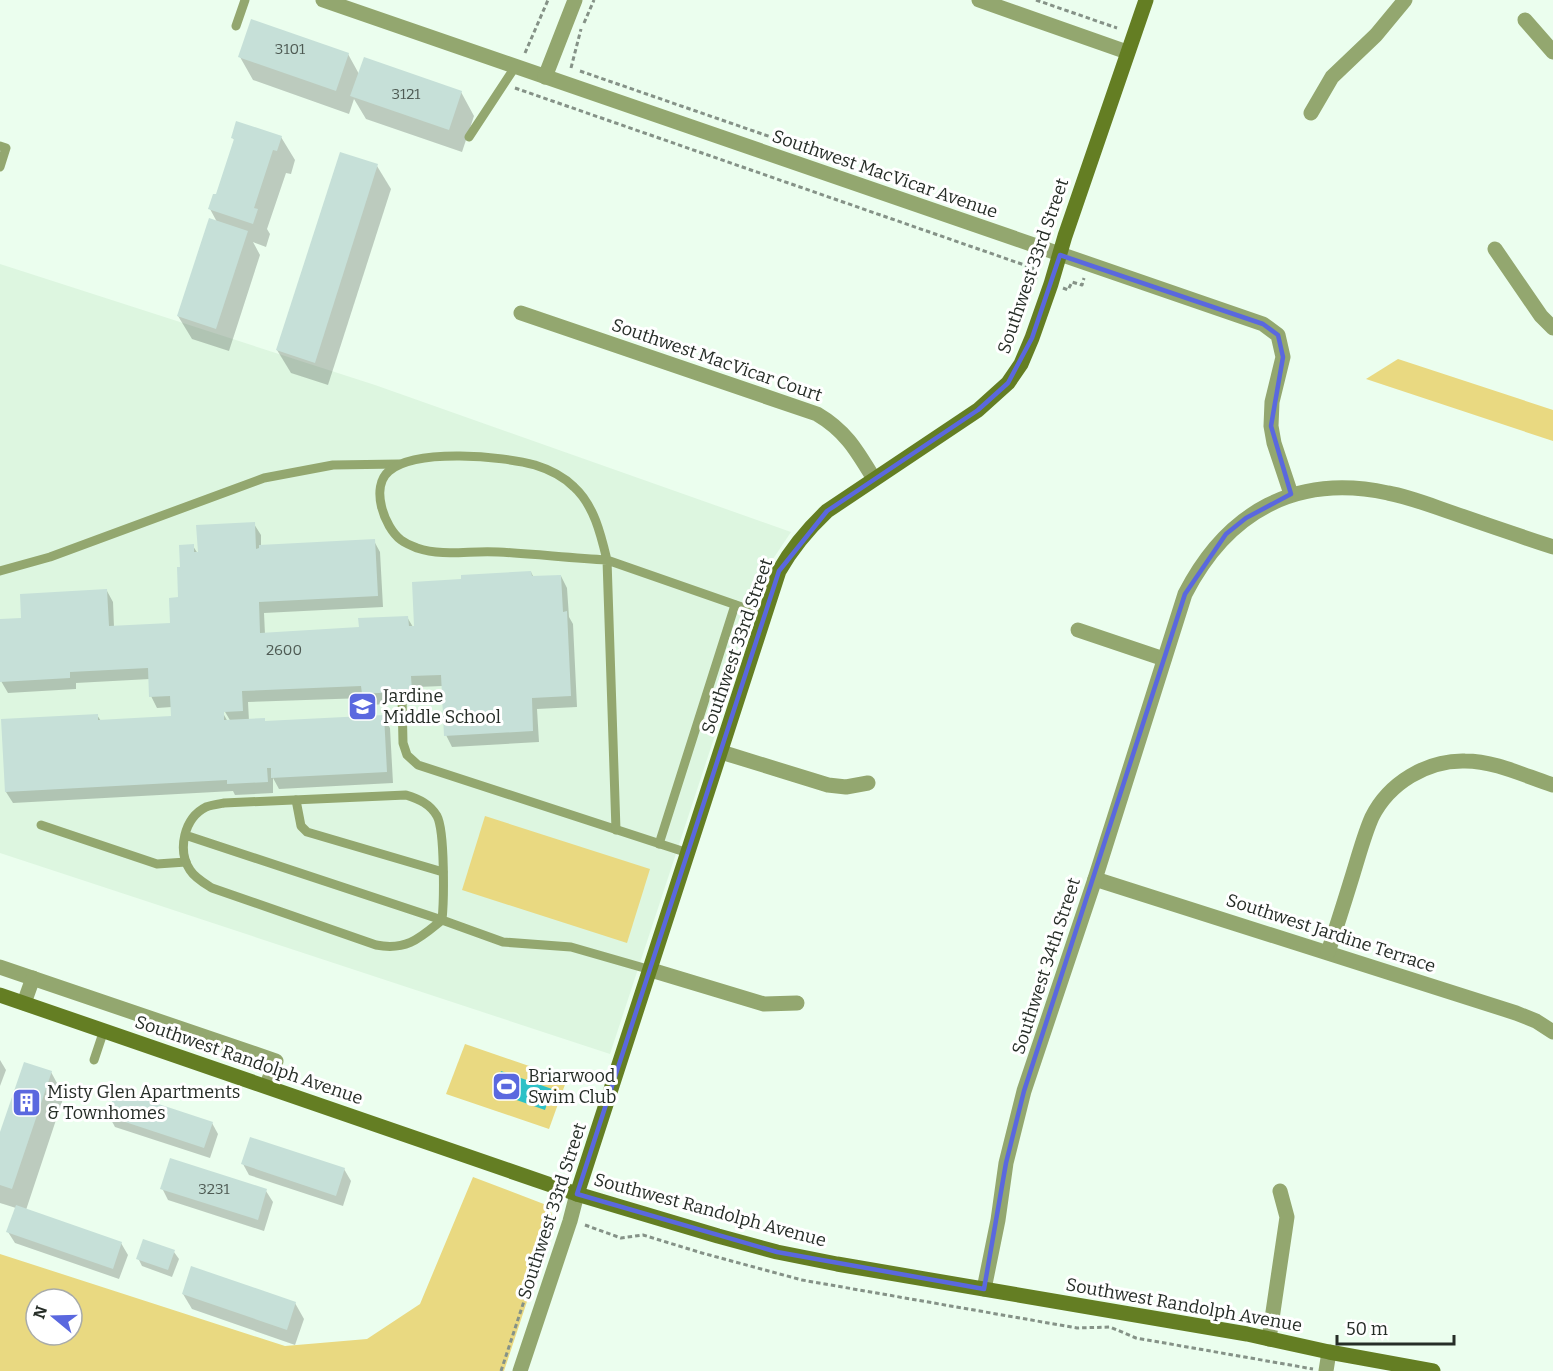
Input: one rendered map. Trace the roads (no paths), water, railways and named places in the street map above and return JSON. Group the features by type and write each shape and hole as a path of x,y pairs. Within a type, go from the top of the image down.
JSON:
{"street":[{"name":"Southwest MacVicar Avenue","path":"323,0 342,3 515,67 1263,324 1278,335 1283,357 1272,402 1271,426 1274,443 1291,494"},
{"path":"545,77 574,0"},
{"path":"979,0 1127,52"},
{"name":"Southwest 33rd Street","path":"520,1371 779,572 792,549 827,511 978,410 1008,383 1021,364 1032,338 1146,0"},
{"path":"1311,112 1332,77 1376,35 1404,0"},
{"path":"1525,21 1553,52"},
{"path":"1495,249 1541,316 1553,328"},
{"name":"Southwest MacVicar Court","path":"521,313 817,414 847,436 874,479"},
{"path":"1291,494 1319,489 1346,488 1388,493 1553,547"},
{"name":"Southwest 34th Street","path":"984,1289 998,1221 1010,1141 1024,1091 1095,879 1185,594 1209,554 1226,534 1268,504 1291,494"},
{"path":"1078,630 1164,659"},
{"path":"721,752 828,785 846,787 868,783"},
{"path":"1328,952 1368,827 1378,807 1404,780 1436,765 1466,761 1487,763 1553,785"},
{"name":"Southwest Jardine Terrace","path":"1095,879 1516,1013 1553,1032"},
{"path":"0,967 276,1061 267,1085"},
{"path":"651,970 764,1004 797,1003"},
{"path":"24,1003 33,978"},
{"name":"Southwest Randolph Avenue","path":"0,995 267,1085 391,1131 577,1194 777,1252 1433,1371"},
{"path":"1269,1340 1287,1217 1280,1191"},
{"path":"1326,1371 1329,1352"}],"lane":[{"path":"236,26 245,0"},
{"path":"469,137 515,67"},
{"path":"0,146 6,148 0,167"},
{"path":"0,571 50,557 264,478 333,465 399,465 452,456 502,459 537,465 575,487 588,504 602,537 607,560 616,830"},
{"path":"399,465 387,473 380,483 380,499 384,517 399,539 418,548 442,554 495,552 607,560 765,615"},
{"path":"659,844 735,604"},
{"path":"402,697 403,743 407,755 418,765 688,853"},
{"path":"406,795 429,806 438,817 444,899 442,920 417,941 400,946 376,945 213,888 190,871 183,845 185,835 193,816 207,807 224,803 406,795"},
{"path":"296,800 301,826 307,832 442,872"},
{"path":"41,825 157,864 186,862"},
{"path":"185,835 503,942 572,947 651,970"},
{"path":"94,1060 104,1029"}],"water":[{"path":"501,1071 552,1089 545,1110 494,1092"}],"place":[{"name":"Jardine Middle School","path":"362,706"},
{"name":"Briarwood Swim Club","path":"507,1086"},
{"name":"Misty Glen Apartments & Townhomes","path":"26,1102"}]}
